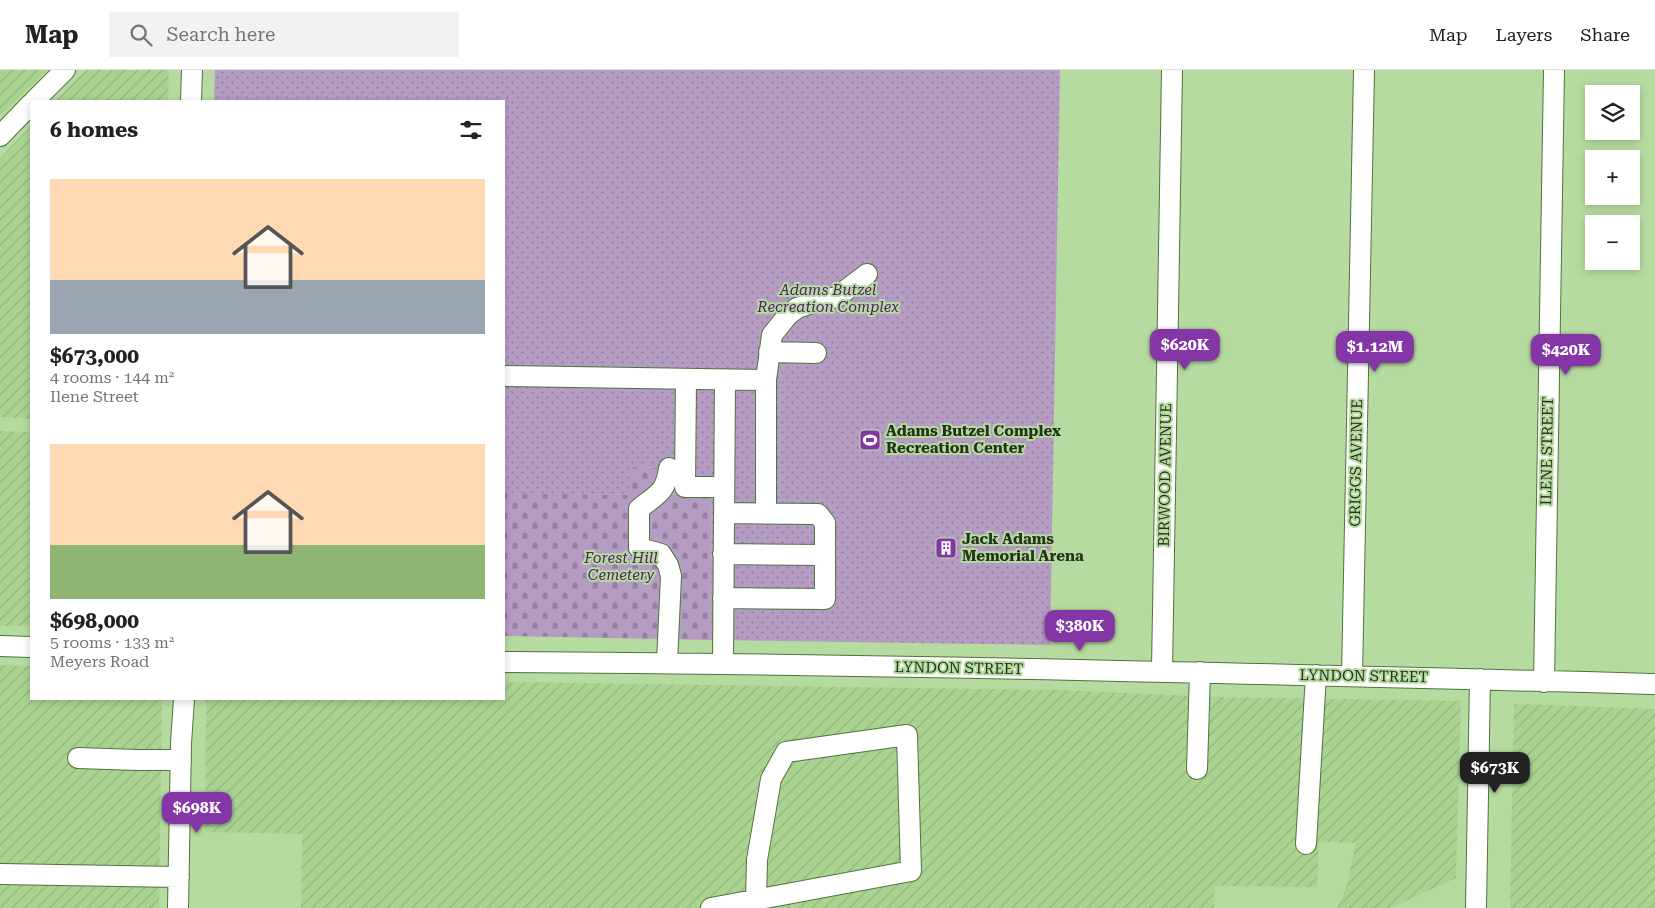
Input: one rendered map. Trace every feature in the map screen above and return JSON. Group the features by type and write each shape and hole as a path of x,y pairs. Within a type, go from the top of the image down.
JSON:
{"street":[{"path":"35,100 65,70"},
{"path":"191,100 192,70"},
{"name":"BIRWOOD AVENUE","path":"1162,671 1172,70"},
{"name":"GRIGGS AVENUE","path":"1352,676 1364,70"},
{"name":"ILENE STREET","path":"1544,682 1554,70"},
{"path":"0,136 30,105"},
{"path":"766,514 766,380 772,335 796,308 837,297 868,274"},
{"path":"770,352 816,353"},
{"path":"505,376 766,380"},
{"path":"686,379 685,487 724,487"},
{"path":"722,664 725,380"},
{"path":"667,663 671,576 668,565 661,554 638,548 639,501 662,491 668,478 669,468"},
{"path":"723,598 825,599 825,523 818,514 724,513"},
{"path":"724,554 825,555"},
{"path":"0,646 30,647"},
{"name":"LYNDON STREET","path":"505,662 1162,671 1655,684"},
{"path":"1197,770 1200,672"},
{"path":"1306,844 1316,675"},
{"path":"1476,908 1480,679"},
{"path":"178,908 184,700"},
{"path":"711,908 756,901 910,872 907,735 786,752 771,779 757,860 756,901"},
{"path":"78,758 181,760"},
{"path":"0,874 179,877"}],"shaded area":[{"path":"0,70 48,70 0,116"},
{"path":"86,70 169,70 168,100 56,100"},
{"path":"30,127 30,419 0,417 0,158"},
{"path":"0,431 30,432 30,626 0,626"},
{"path":"0,665 30,666 30,700 162,700 159,908 0,908"},
{"path":"505,682 1058,690 1218,697 1461,701 1456,878 1391,908 1337,908 1346,888 1356,843 1319,842 1317,887 1215,886 1214,908 301,908 302,834 205,832 206,700 505,700"},
{"path":"1514,704 1655,709 1655,908 1510,908"}],"green space":[{"name":"Adams Butzel Recreation Complex","path":"215,70 1060,70 1050,645 710,640 712,497 674,496 674,468 629,467 628,495 505,493 505,100 214,100"},
{"name":"Forest Hill Cemetery","path":"628,467 674,468 712,496 710,640 505,636 505,493 628,495"}],"place":[{"name":"Adams Butzel Complex Recreation Center","path":"870,440"},
{"name":"Jack Adams Memorial Arena","path":"946,548"}]}
